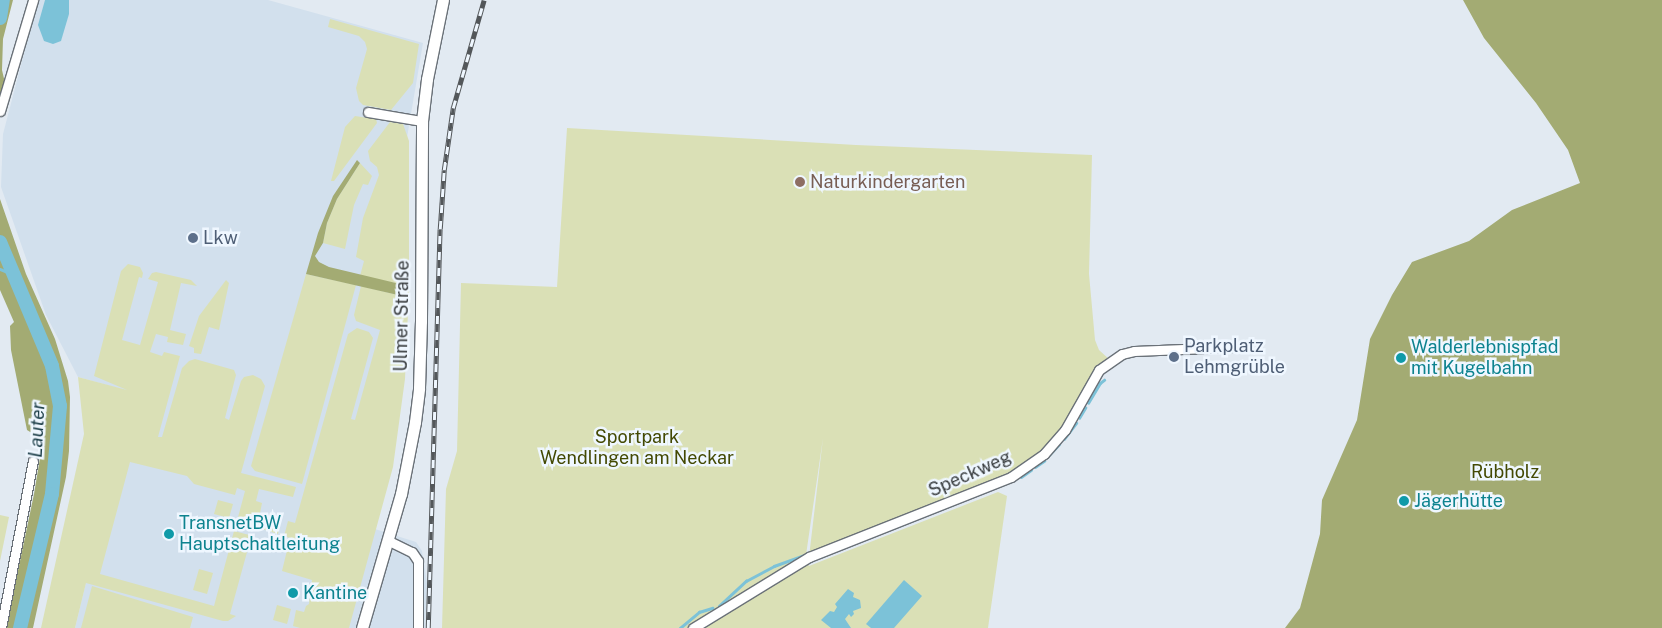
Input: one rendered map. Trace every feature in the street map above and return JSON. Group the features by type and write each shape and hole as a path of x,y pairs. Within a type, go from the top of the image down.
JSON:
{"main road":[{"name":"Ulmer Straße","path":"362,628 389,541 408,458 419,388 422,321 422,121 427,80 443,0"}],"street":[{"path":"0,111 33,0"},
{"path":"368,112 422,121"},
{"name":"Speckweg","path":"693,628 809,557 1011,477 1049,448 1065,430 1099,370 1110,360 1134,350 1233,346"},
{"path":"0,628 33,461"},
{"path":"389,541 412,552 418,561 418,628"}],"shaded area":[{"path":"38,0 268,0 423,43 401,173 402,292 375,529 416,542 422,551 427,583 425,628 75,628 132,392 78,377 46,315 1,187 3,134"}],"green space":[{"path":"0,0 13,0 3,39 2,70 5,83 0,101"},
{"name":"Rübholz","path":"1463,0 1662,0 1662,628 1285,628 1300,608 1320,534 1322,500 1357,420 1370,339 1392,295 1412,262 1469,241 1512,210 1580,183 1568,150 1536,103 1484,38"},
{"path":"330,19 419,44 413,83 391,110 363,105 359,101 356,88 367,49 365,42 359,36 328,27"},
{"path":"355,116 368,118 370,116 376,119 377,123 334,181 331,181 345,127"},
{"path":"390,122 403,124 409,141 409,298 402,298 408,312 405,379 393,467 349,628 300,628 293,626 296,610 304,612 309,604 312,580 282,571 290,538 284,536 288,521 295,523 348,334 357,328 369,332 373,338 351,419 355,420 380,330 356,321 354,315 361,286 398,295 400,284 360,276 364,261 356,257 363,218 379,175 377,167 370,161 368,151"},
{"name":"Sportpark Wendlingen am Neckar","path":"567,128 856,145 1092,155 1089,274 1095,340 1099,350 1110,360 1044,454 1011,477 809,557 823,438 806,555 809,566 998,492 1007,496 988,628 442,628 446,489 457,451 461,283 557,287"},
{"path":"357,160 360,163 337,199 327,223 323,243 315,256 319,262 329,267 400,284 398,295 306,274 318,233 333,196"},
{"path":"360,163 372,176 368,185 363,184 354,205 345,249 323,243 327,223 337,199"},
{"path":"0,199 26,274 55,339 68,381 70,397 69,451 66,477 33,628 6,628 34,494 43,440 27,430 11,350 10,326 14,322 0,290"},
{"path":"128,264 140,267 143,273 142,278 139,277 122,340 140,345 158,282 148,279 152,273 156,272 191,280 197,286 181,283 170,330 186,334 183,345 167,342 168,337 156,334 150,352 162,356 164,352 180,356 158,437 162,437 182,368 189,361 195,359 234,370 236,375 225,418 229,420 241,381 244,377 253,375 261,379 265,386 241,473 296,487 293,497 259,489 256,501 262,503 260,513 281,520 278,534 237,521 245,491 237,488 235,495 194,484 187,476 130,462 100,574 214,606 234,531 253,536 255,546 249,545 230,614 236,616 228,621 223,621 86,583 75,628 41,628 84,434 78,377 127,390 94,376 121,271"},
{"path":"306,274 356,285 302,484 255,471 251,466"},
{"path":"226,280 229,283 219,330 209,327 201,354 194,353 194,348 189,346 199,316"},
{"path":"218,500 233,504 229,518 214,514"},
{"path":"0,515 9,517 0,561"},
{"path":"199,569 213,573 207,594 193,590"},
{"path":"92,586 193,617 190,628 81,628"},
{"path":"277,605 291,609 287,624 273,620"}],"water":[{"path":"45,0 69,0 69,14 61,41 53,44 44,41 38,25"},
{"path":"904,580 922,596 894,628 871,628 866,624"},
{"path":"848,589 854,593 853,597 860,600 861,608 853,611 854,614 851,617 849,614 845,619 851,628 831,628 821,620 830,611 834,612 837,607 835,604"}],"waterway":[{"name":"Lauter","path":"0,18 3,0"},
{"name":"Lauter","path":"0,242 52,366 60,406 52,494 20,628"},
{"path":"0,269 15,275"},
{"path":"1088,403 1100,383 1104,380"},
{"path":"1079,418 1085,408"},
{"path":"1064,439 1076,423"},
{"path":"1048,456 1059,444"},
{"path":"1035,467 1044,461"},
{"path":"1021,477 1031,470"},
{"path":"719,606 746,581 774,566 804,555"},
{"path":"680,628 699,612 712,608"}],"railway":[{"path":"428,628 440,229 444,170 453,108 484,0"}],"place":[{"name":"Naturkindergarten","path":"800,182"},
{"name":"Lkw","path":"193,238"},
{"name":"Parkplatz Lehmgrüble","path":"1174,357"},
{"name":"Walderlebnispfad mit Kugelbahn","path":"1401,358"},
{"name":"Jägerhütte","path":"1404,501"},
{"name":"TransnetBW Hauptschaltleitung","path":"169,534"},
{"name":"Kantine","path":"293,593"}]}
